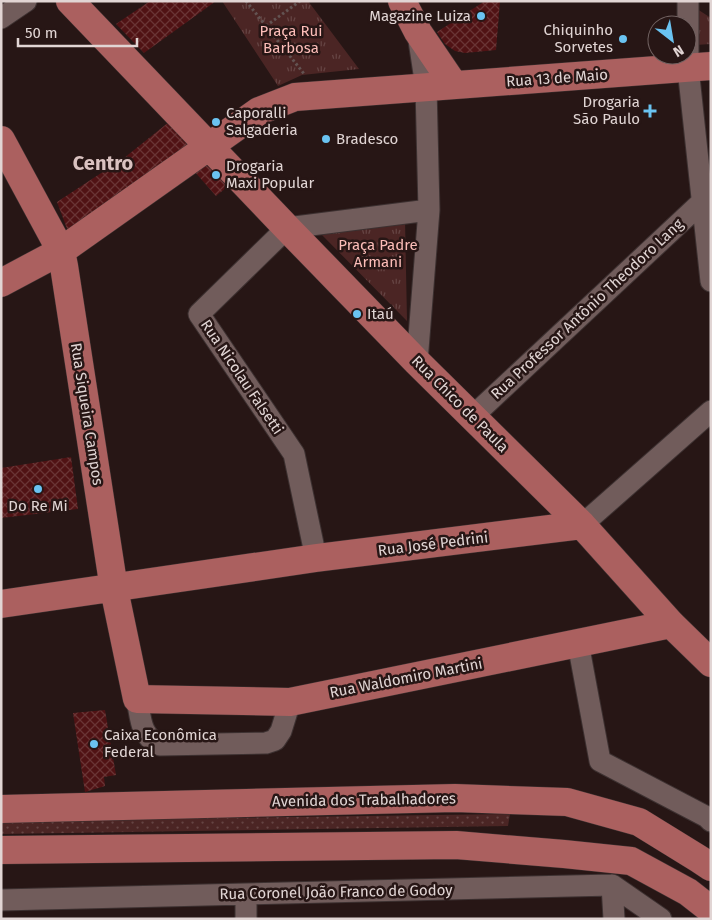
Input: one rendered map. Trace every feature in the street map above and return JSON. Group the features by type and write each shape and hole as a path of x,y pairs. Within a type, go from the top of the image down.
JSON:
{"main road":[{"name":"Rua Chico de Paula","path":"70,1 287,228 472,417 582,525 671,624 711,663"},
{"path":"402,1 418,32 454,85"},
{"name":"Rua 13 de Maio","path":"426,87 699,67"},
{"path":"1,283 61,251 259,111 295,97 426,87"},
{"name":"Rua Siqueira Campos","path":"1,140 61,251 114,588 137,699"},
{"name":"Rua José Pedrini","path":"1,604 316,558 582,525"},
{"name":"Rua Waldomiro Martini","path":"137,699 290,702 671,624"},
{"name":"Avenida dos Trabalhadores","path":"1,808 455,798 567,802 639,822 711,868"},
{"path":"1,850 456,844 631,861 688,892 711,910"}],"street":[{"path":"1,18 26,1"},
{"path":"688,1 699,67 702,202 711,281"},
{"path":"418,32 426,87 429,210 418,362"},
{"name":"Rua Professor Antônio Theodoro Lang","path":"472,417 702,202"},
{"path":"287,228 429,210"},
{"name":"Rua Nicolau Falsetti","path":"287,228 199,314 294,454 316,558"},
{"path":"582,525 711,411"},
{"path":"578,643 600,761 707,817 711,821"},
{"path":"137,699 143,730 150,740 160,744 266,743 275,740 281,731 290,702"},
{"path":"612,885 614,919"},
{"path":"612,885 661,919"},
{"name":"Rua Coronel João Franco de Godoy","path":"1,900 612,885"},
{"path":"246,894 246,919"}],"path":[{"path":"246,1 321,95"},
{"path":"266,26 300,1"}],"green space":[{"name":"Praça Rui Barbosa","path":"222,1 308,1 359,69 302,75 278,86"},
{"path":"694,7 711,18 711,44 697,45 697,15 694,15"},
{"name":"Praça Padre Armani","path":"405,220 407,321 321,234"},
{"path":"510,814 508,826 1,834 1,821"}],"building":[{"path":"150,1 216,1 144,53 116,24"},
{"name":"Magazine Luiza","path":"485,1 500,1 496,50 465,53 455,51 445,44 437,32"},
{"path":"174,118 203,140 69,234 57,202 124,158"},
{"name":"Drogaria Maxi Popular","path":"216,158 237,179 216,196 194,171"},
{"name":"Do Re Mi","path":"71,457 78,509 1,518 1,468"},
{"name":"Caixa Econômica Federal","path":"105,710 116,775 104,777 105,786 85,792 73,713"}],"place":[{"name":"Magazine Luiza","path":"481,16"},
{"name":"Chiquinho Sorvetes","path":"623,39"},
{"name":"Drogaria São Paulo","path":"650,111"},
{"name":"Caporalli Salgaderia","path":"216,122"},
{"name":"Bradesco","path":"326,139"},
{"name":"Drogaria Maxi Popular","path":"216,175"},
{"name":"Itaú","path":"357,314"},
{"name":"Do Re Mi","path":"38,489"},
{"name":"Caixa Econômica Federal","path":"94,744"}],"district":[{"name":"Centro","path":"103,163"}]}
